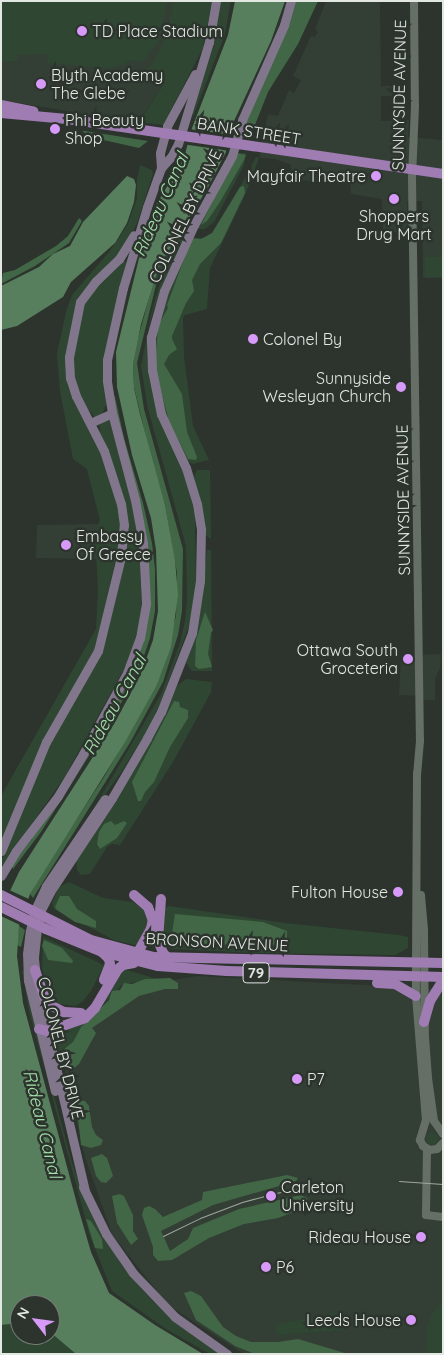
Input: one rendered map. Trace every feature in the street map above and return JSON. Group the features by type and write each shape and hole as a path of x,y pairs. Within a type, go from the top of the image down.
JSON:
{"main road":[{"path":"1,876 16,850 64,786 127,673 140,638 146,603 143,543 135,500 112,413 107,380 108,350 123,288 147,207 161,168 170,158 178,144 212,33 216,1"},
{"name":"COLONEL BY DRIVE","path":"44,1028 35,970 35,942 44,904 134,761 161,712 192,633 200,581 201,529 197,504 186,468 161,414 151,352 154,320 177,261 232,156 242,120 284,25 291,1"},
{"path":"161,168 160,153 167,126 203,59"},
{"name":"BANK STREET","path":"1,105 38,112 51,117"},
{"name":"BANK STREET","path":"1,113 51,117 443,174"},
{"path":"1,851 46,742 98,651 121,557 124,524 121,504 108,460 76,396 69,371 70,350 78,309 92,285 127,248 147,207"},
{"path":"90,423 112,413"},
{"name":"COLONEL BY DRIVE","path":"134,761 42,892 34,912 28,939 27,971 44,1028 78,1176 106,1234 133,1274 175,1317 227,1354"},
{"name":"BRONSON AVENUE","path":"1,895 48,924 102,952 137,958 180,969 327,975 420,976 443,979"},
{"path":"134,895 148,907 153,921"},
{"path":"44,1028 85,1018 95,1008 120,967 137,958 152,929 158,899 158,940 163,953 168,958"},
{"name":"BRONSON AVENUE","path":"1,907 137,958 443,963"},
{"path":"44,1028 80,1013 91,1003 109,971 109,959 102,952"},
{"path":"35,970 44,996 50,1005 64,1012 80,1013"},
{"path":"327,975 360,982 393,984 416,996"},
{"path":"424,1022 430,1001 443,979"}],"street":[{"name":"SUNNYSIDE AVENUE","path":"414,1 412,170 420,740 417,774 420,976"},
{"path":"420,976 416,996 426,1120 420,1140 427,1150 426,1214 443,1217"},
{"path":"420,976 432,1110 442,1133"},
{"path":"424,1130 431,1127 442,1133"},
{"path":"427,1150 434,1150 442,1146"}],"shaded area":[{"path":"1,1 194,1 194,37 138,123 1,100"},
{"name":"TD Place Stadium","path":"1,1 168,1 158,42 142,62 130,60 123,65 106,68 48,63 48,54 18,55 18,61 1,61"},
{"path":"173,1 212,1 203,48 163,125 139,122 165,82 151,79 144,73 152,64 162,45 170,21"},
{"path":"220,1 231,1 225,34 194,114 191,116 214,45"},
{"path":"295,1 318,1 298,44 268,92 251,135 243,136 248,115 288,26"},
{"path":"326,1 380,1 381,86 401,86 402,96 381,96 381,121 409,120 408,137 443,140 443,278 423,278 422,201 407,201 408,232 383,232 382,199 351,194 350,183 291,180 291,165 275,159 259,158 268,114 278,116 289,90 294,93 301,80 293,76 311,36 315,37 318,32 315,29"},
{"path":"82,131 148,141 139,148 90,137"},
{"path":"237,153 246,153 244,165 214,222 205,229 198,229"},
{"path":"237,153 246,155 244,160 220,202 207,221 201,225"},
{"path":"256,157 259,158 245,195 210,268 207,309 185,315 183,318 184,357 193,426 209,460 192,464 188,461 175,436 163,406 155,344 156,333 165,300 192,240 210,236 216,231"},
{"path":"140,165 152,170 153,174 137,223 125,247 88,285 66,369 94,436 114,492 120,520 120,541 94,653 74,688 1,844 1,796 96,629 98,589 95,532 100,520 87,469 73,459 60,391 57,354 66,312 72,295 109,252 128,224 137,198 137,179"},
{"path":"244,186 245,193 221,243 200,264 192,280 194,291 186,303 172,336 177,349 169,355 164,364 182,394 187,432 197,457 196,460 188,459 169,421 155,369 158,326 168,308 167,305 190,243 194,238 201,239 212,233 240,187"},
{"path":"79,218 82,221 69,243 35,266 1,284 3,273 15,270 56,246 68,236"},
{"path":"190,226 153,311 147,336 147,358 150,382 186,477 195,515 196,585 190,623 160,704 147,731 120,774 90,815 161,694 180,643 185,621 187,600 186,546 148,409 141,366 152,310 165,268 177,241"},
{"path":"177,234 156,285 154,280 159,266"},
{"path":"425,257 443,257 443,277 425,277"},
{"path":"122,260 126,262 126,265 108,339 106,405 102,415 95,417 85,406 75,385 71,362 83,302 91,290"},
{"path":"154,280 156,285 137,363 144,409 183,549 182,611 178,635 163,682 131,741 33,898 30,894 40,876 104,777 156,687 176,616 177,573 165,505 151,458 134,387 133,364 136,345"},
{"path":"112,391 152,543 155,569 155,611 150,638 141,665 116,713 41,832 13,869 15,860 32,839 30,836 50,810 142,643 147,624 149,603 127,463"},
{"path":"108,420 133,504 139,539 142,608 139,626 128,662 64,778 2,866 1,862 42,758 54,734 97,662 108,632 123,500 111,457 100,434 99,422"},
{"path":"197,470 210,470 211,539 205,535 202,508 194,477"},
{"name":"Embassy Of Greece","path":"98,524 95,532 97,559 36,558 37,525"},
{"path":"207,550 211,550 212,671 192,671 186,663 200,614"},
{"path":"205,612 213,630 208,654 212,667 199,669 195,666 196,640"},
{"path":"441,654 440,668 435,679 435,700 421,700 421,696 399,695 401,656"},
{"path":"186,679 212,682 211,692 173,762 120,845 112,844 107,847 90,874 81,875 77,870 76,858 155,732 177,686"},
{"path":"174,701 179,702 180,707 188,710 188,718 170,747 154,782 145,792 141,801 138,801 132,782"},
{"path":"111,821 115,825 124,821 127,823 117,838 100,849 97,844 99,832 104,824"},
{"path":"69,882 103,898 133,902 146,911 148,925 138,943 135,945 114,940 54,909 52,903 59,887"},
{"path":"60,896 69,896 77,909 96,921 96,928 75,922 57,910 55,907"},
{"path":"169,906 285,923 399,935 408,937 408,948 395,955 255,953 172,949 162,945 165,908"},
{"path":"175,914 263,922 287,931 287,945 189,944 179,941 172,933"},
{"path":"19,926 25,930 21,947 17,945"},
{"path":"43,937 104,965 91,991 76,1006 59,1004 49,994 42,968"},
{"path":"44,940 62,948 73,961 72,963 48,960 42,946"},
{"path":"123,969 154,978 122,985 81,1027 73,1042 56,1054 54,1041 56,1033 79,1024"},
{"path":"22,971 25,971 35,1024 72,1163 90,1211 122,1266 146,1294 174,1322 220,1354 210,1354 166,1329 112,1291 90,1236 29,1011"},
{"name":"Carleton University","path":"197,976 436,989 443,986 443,1354 244,1354 168,1305 112,1234 85,1157 57,1038 156,983"},
{"path":"170,978 178,983 178,989 165,989 139,996 92,1028 96,1033 79,1064 73,1069 68,1067 63,1050 73,1042 81,1027 109,1000 112,991 120,990 124,983 132,984 145,979"},
{"path":"76,1100 85,1101 89,1106 92,1127 96,1135 103,1140 101,1145 91,1148 81,1145"},
{"path":"432,1133 438,1139 432,1145 426,1139"},
{"path":"102,1154 107,1158 113,1176 106,1183 101,1182 96,1176 91,1158"},
{"path":"287,1175 298,1178 296,1181 213,1205 161,1231 170,1251 188,1239 193,1228 239,1209 301,1195 307,1198 309,1206 278,1218 244,1224 209,1238 172,1260 158,1261 153,1255 153,1247 142,1215 144,1208 149,1206 163,1217 202,1200 203,1192"},
{"path":"120,1194 124,1196 133,1215 133,1231 138,1239 131,1245 117,1223 112,1196"},
{"path":"86,1219 91,1221 102,1239 103,1249 95,1248"},
{"path":"191,1291 201,1296 223,1327 236,1336 251,1342 278,1342 298,1339 348,1354 255,1354 235,1346 196,1320 184,1293"},
{"path":"443,1300 443,1354 426,1354 427,1326 431,1319 429,1318"},
{"path":"337,1312 342,1330 277,1335 275,1325"},
{"path":"10,1324 10,1345 60,1345 60,1340 76,1354 1,1354 1,1325"}],"water":[{"name":"Rideau Canal","path":"235,1 285,1 271,41 228,134 226,152 207,189 159,266 141,324 133,364 134,388 165,505 175,560 178,595 171,647 156,687 125,742 30,894 19,926 17,956 23,1003 77,1204 91,1252 109,1293 155,1325 203,1354 76,1354 60,1340 60,1295 10,1295 10,1324 1,1325 1,910 19,872 114,724 140,676 153,640 158,611 156,550 151,518 132,455 117,387 116,352 145,234 156,205 184,158 192,128 228,35"},
{"path":"127,176 134,179 136,185 134,202 127,223 115,243 71,282 63,297 17,326 1,330 1,286 39,267 53,254 70,246 83,222"}],"pier":[{"path":"189,129 231,135 228,151 187,145"},
{"path":"7,889 31,900 22,926 1,916 1,901"}],"tram line":[{"path":"399,1181 443,1184"},
{"path":"163,1236 200,1218 242,1202 315,1185"}],"place":[{"name":"TD Place Stadium","path":"82,31"},
{"name":"Blyth Academy The Glebe","path":"41,84"},
{"name":"Phi Beauty Shop","path":"55,129"},
{"name":"Mayfair Theatre","path":"376,176"},
{"name":"Shoppers Drug Mart","path":"394,199"},
{"name":"Colonel By","path":"253,339"},
{"name":"Sunnyside Wesleyan Church","path":"401,387"},
{"name":"Embassy Of Greece","path":"66,545"},
{"name":"Ottawa South Groceteria","path":"408,659"},
{"name":"Fulton House","path":"398,892"},
{"name":"P7","path":"297,1079"},
{"name":"Carleton University","path":"271,1196"},
{"name":"Rideau House","path":"421,1237"},
{"name":"P6","path":"266,1267"},
{"name":"Leeds House","path":"411,1320"}]}
